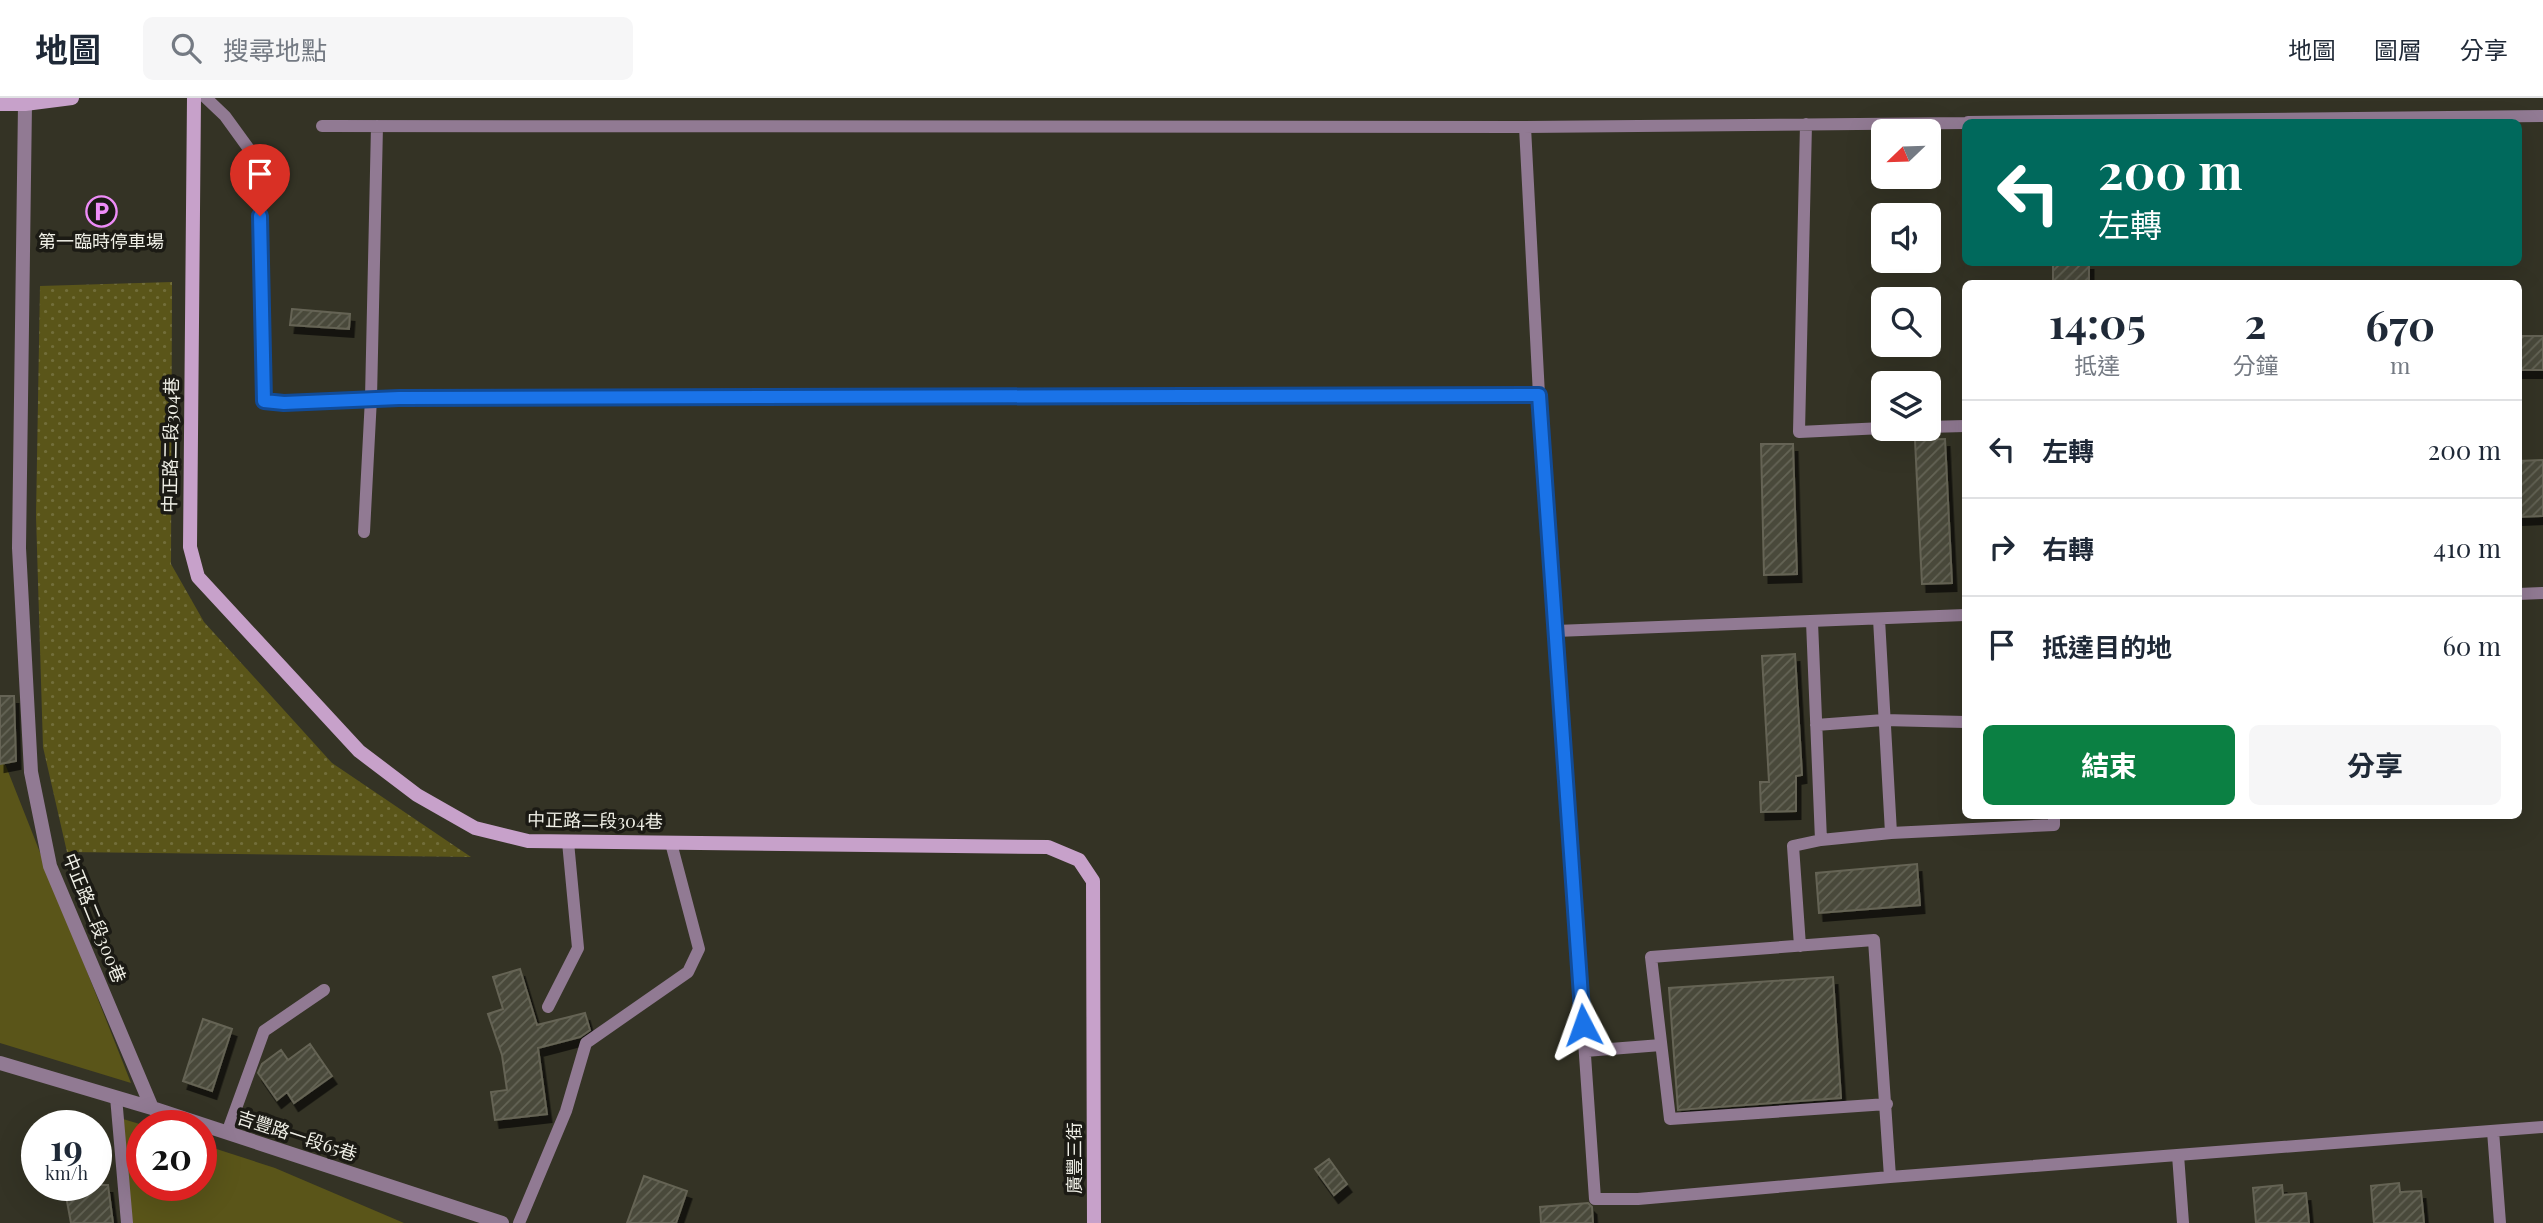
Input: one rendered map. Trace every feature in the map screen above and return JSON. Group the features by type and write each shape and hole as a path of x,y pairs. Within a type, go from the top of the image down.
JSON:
{"street":[{"path":"0,104 72,98"},
{"name":"中正路二段304巷","path":"194,98 190,547 198,577 359,751 417,795 475,828 528,841 1048,847 1079,860 1093,881 1094,1093"},
{"name":"中正路二段300巷","path":"25,104 19,548 32,772 50,866 152,1108"},
{"name":"吉豐路一段65巷","path":"0,1063 152,1108 502,1223"},
{"name":"廣豐三街","path":"1094,1093 1094,1223"}],"lane":[{"path":"206,98 225,116 259,163 264,401 284,403 372,398 1539,395"},
{"path":"2255,119 2543,116"},
{"path":"322,126 1525,127 1962,122"},
{"path":"1806,124 1799,432 1871,429"},
{"path":"364,532 372,398 377,126"},
{"path":"1525,127 1539,395 1595,1199 1638,1199 2543,1127"},
{"path":"1941,427 1962,426"},
{"path":"2522,594 2543,593"},
{"path":"1556,631 1962,615"},
{"path":"1879,619 1891,833"},
{"path":"1811,622 1821,840"},
{"path":"1816,725 1884,720 1962,722"},
{"path":"1800,946 1793,846 1821,840 1891,833 2054,825 2054,819"},
{"path":"548,1007 578,948 568,842"},
{"path":"519,1223 566,1111 586,1043 688,972 699,949 671,843"},
{"path":"1887,1104 1670,1119 1651,957 1874,940 1887,1104 1891,1177"},
{"path":"227,1133 264,1031 324,990"},
{"path":"1585,1051 1661,1045"},
{"path":"116,1097 127,1223"},
{"path":"2493,1131 2500,1223"},
{"path":"2178,1155 2183,1223"}],"shaded area":[{"path":"172,282 171,564 204,622 332,763 471,857 67,852 43,747 36,516 40,286"},
{"path":"0,751 131,1083 0,1043"},
{"path":"113,1116 126,1120 126,1201 217,1201 217,1149 275,1168 404,1223 123,1223"}],"building":[{"path":"2053,266 2089,266 2089,280 2053,280"},
{"path":"292,309 350,314 349,329 290,325"},
{"path":"2522,336 2543,336 2543,370 2522,370"},
{"path":"1945,439 1952,583 1922,584 1915,441"},
{"path":"1761,444 1793,444 1797,574 1764,575"},
{"path":"2543,460 2543,516 2522,517 2522,461"},
{"path":"1795,654 1802,775 1796,776 1796,811 1761,812 1760,782 1769,782 1762,656"},
{"path":"0,696 14,696 16,761 0,764"},
{"path":"1917,864 1920,905 1819,913 1816,873"},
{"path":"520,969 537,1025 585,1013 590,1030 580,1037 538,1048 547,1114 495,1120 491,1092 507,1090 502,1055 488,1014 503,1009 493,977"},
{"path":"1833,977 1841,1098 1678,1110 1669,988"},
{"path":"203,1019 232,1029 212,1091 183,1081"},
{"path":"310,1044 332,1076 294,1103 287,1092 277,1100 258,1073 262,1064 281,1050 288,1060"},
{"path":"1329,1159 1347,1184 1334,1195 1315,1169"},
{"path":"644,1176 687,1191 676,1223 627,1223"},
{"path":"2399,1183 2400,1192 2421,1191 2424,1223 2374,1223 2371,1186"},
{"path":"2282,1185 2283,1195 2306,1193 2309,1223 2256,1223 2253,1188"},
{"path":"67,1201 110,1201 113,1223 71,1223"},
{"path":"1588,1203 1592,1207 1593,1223 1541,1223 1540,1207"}],"place":[{"name":"第一臨時停車場","path":"101,212"}],"route":[{"path":"260,216 264,401 284,403 372,398 1539,395 1583,1025"}]}
